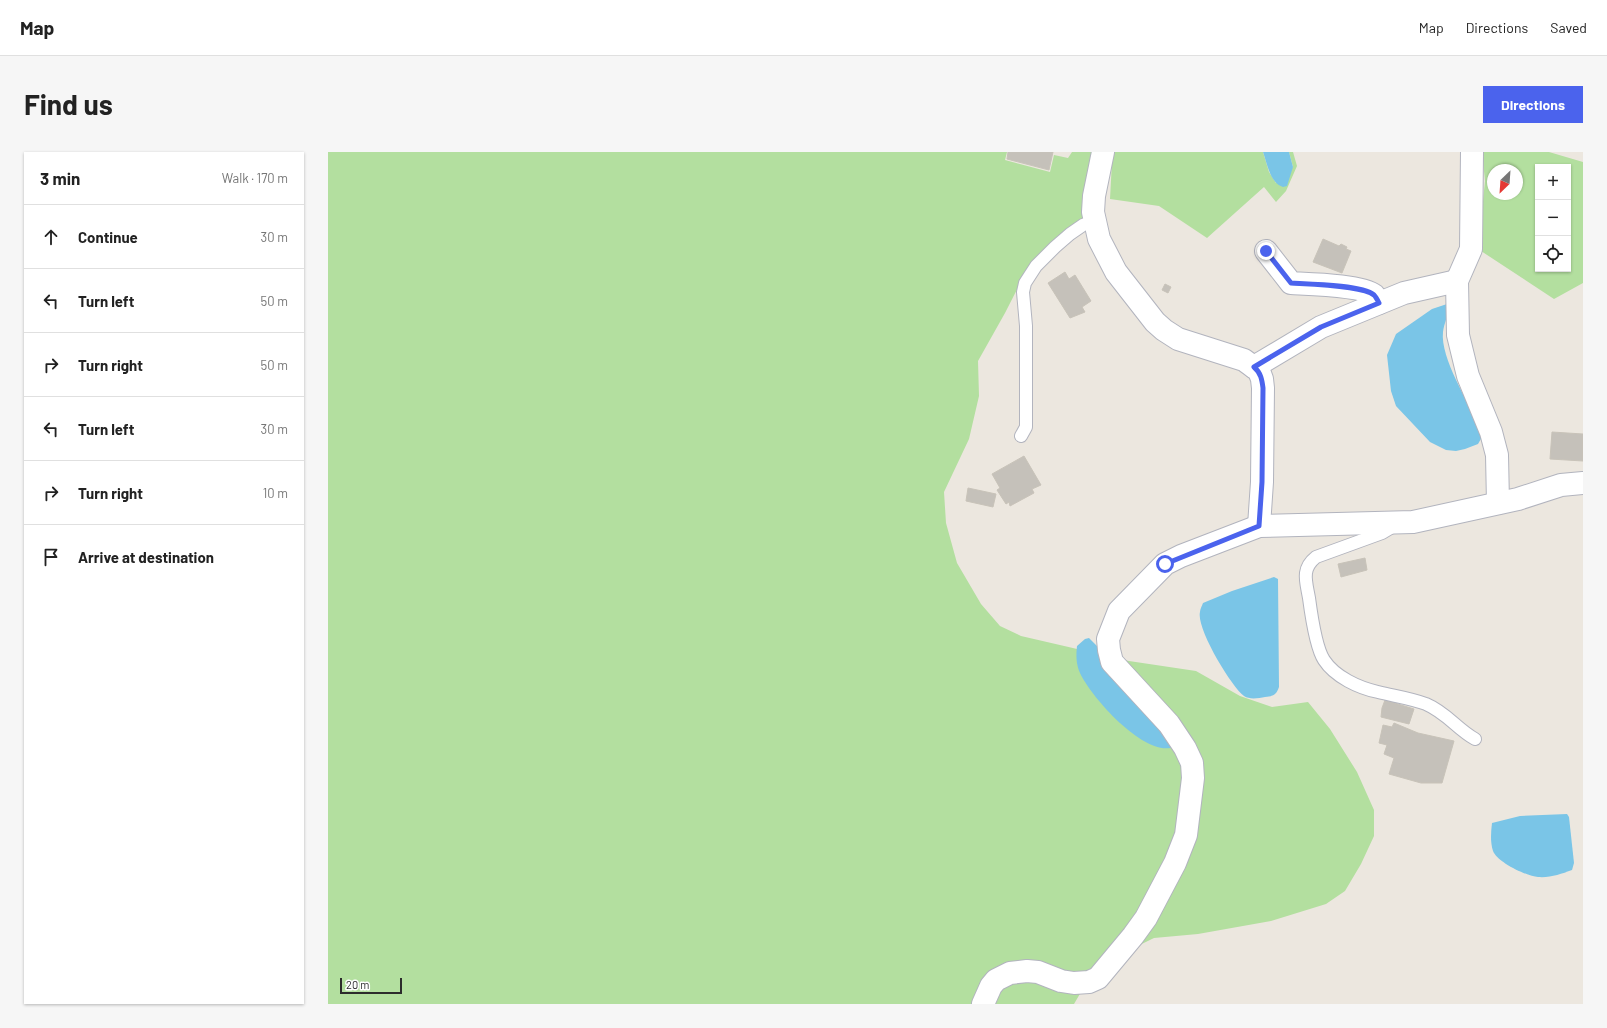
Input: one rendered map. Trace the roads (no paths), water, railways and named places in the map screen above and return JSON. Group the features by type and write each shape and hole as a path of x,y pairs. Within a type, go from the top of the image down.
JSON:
{"street":[{"path":"1103,152 1094,196 1093,212 1099,239 1116,272 1155,322 1178,339 1244,360 1259,371 1262,378 1262,482 1259,526"},
{"path":"1472,152 1472,249 1458,281 1458,335 1468,376 1491,432 1497,455 1498,503"},
{"path":"1266,251 1291,283 1333,286 1364,291 1374,295 1379,303"},
{"path":"1254,367 1321,327 1404,293 1458,281"},
{"path":"983,1004 991,986 996,980 1010,973 1027,971 1038,972 1061,981 1074,983 1089,982 1098,978 1146,918 1175,863 1186,835 1193,778 1192,763 1186,748 1169,724 1112,662 1108,639 1119,611 1165,564 1259,526 1398,524 1434,518 1498,503 1561,485 1583,483"}],"lane":[{"path":"1021,436 1026,428 1026,326 1023,292 1025,284 1036,266 1055,247 1083,225 1094,221"},
{"path":"1398,524 1382,533 1316,557 1309,562 1306,568 1305,579 1314,628 1321,654 1324,660 1334,671 1357,685 1426,704 1442,712 1475,739"}],"water":[{"path":"1263,152 1289,152 1293,167 1287,186 1283,187 1279,185 1272,177"},
{"path":"1447,304 1450,307 1444,326 1443,343 1450,367 1480,427 1482,437 1478,444 1456,451 1446,450 1430,442 1396,406 1391,391 1387,355 1396,334 1432,309"},
{"path":"1274,577 1278,579 1279,687 1273,696 1249,698 1244,696 1238,690 1223,669 1203,630 1200,620 1200,611 1203,603 1232,591"},
{"path":"1089,638 1100,649 1123,685 1174,747 1162,748 1134,735 1107,710 1095,696 1080,673 1076,653 1077,646 1085,639"},
{"path":"1567,814 1569,817 1574,863 1572,870 1551,876 1533,876 1506,864 1500,860 1493,851 1491,840 1492,823 1520,816"}]}
